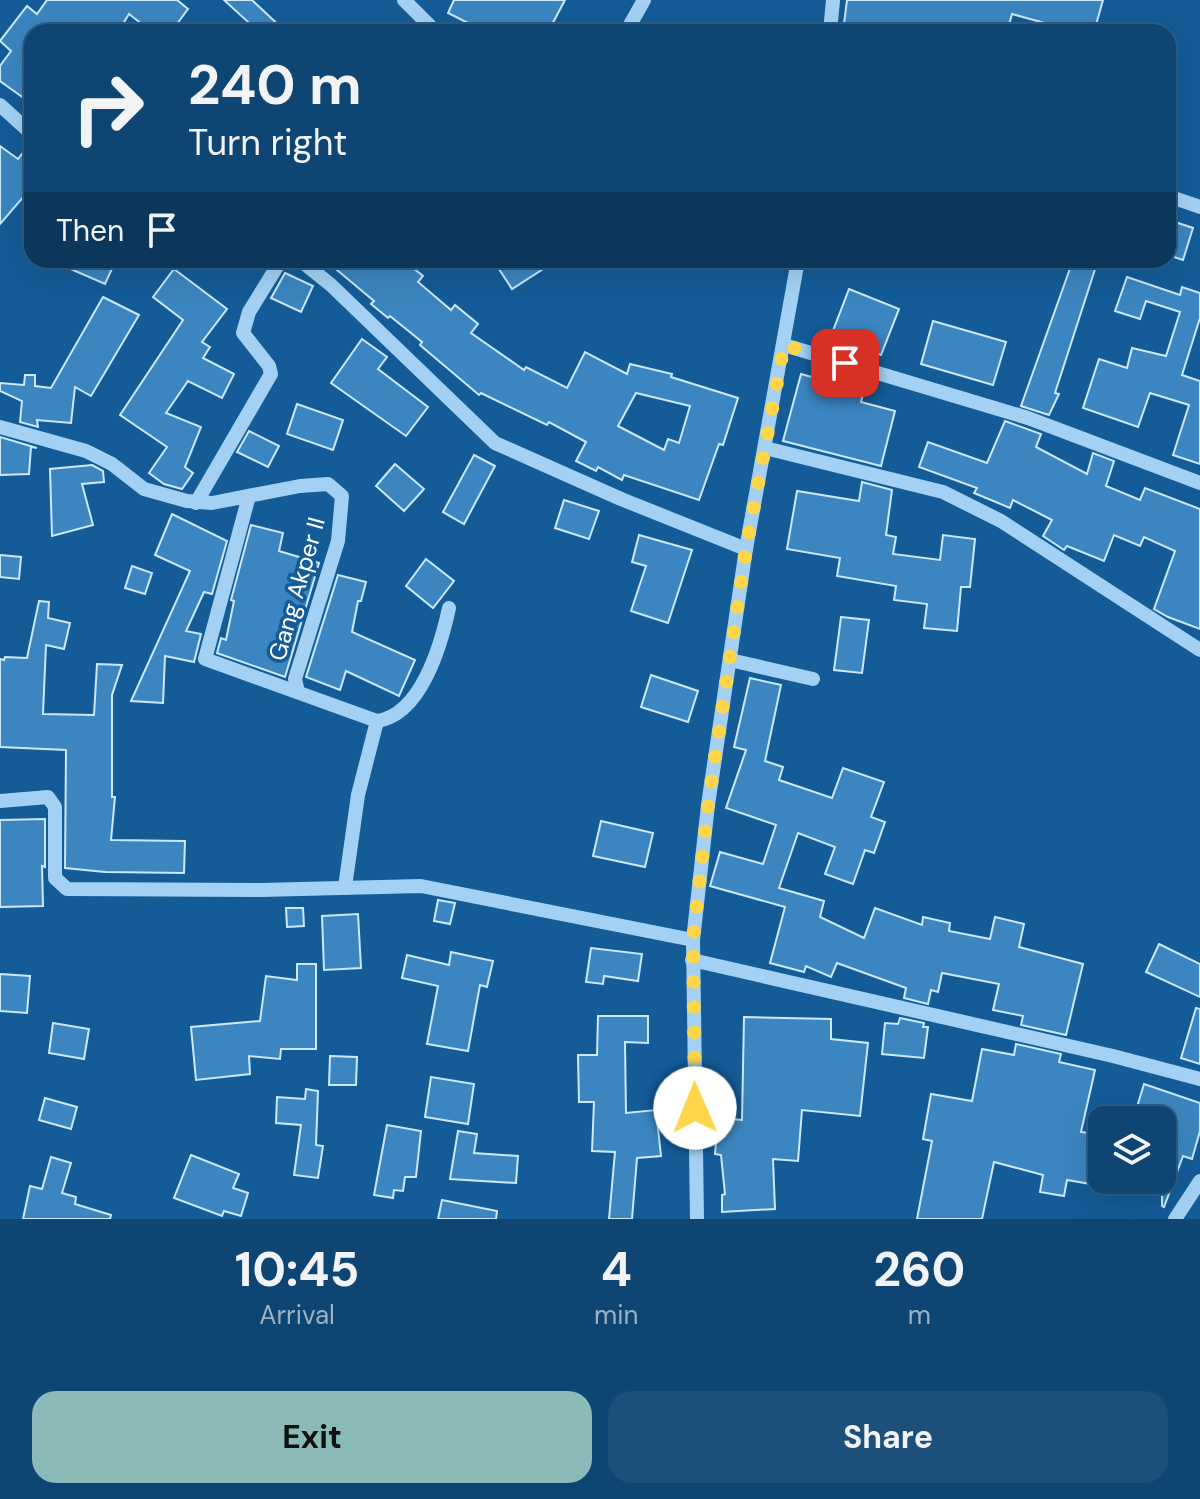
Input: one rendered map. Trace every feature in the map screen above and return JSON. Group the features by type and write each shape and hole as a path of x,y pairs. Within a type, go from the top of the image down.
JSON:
{"street":[{"path":"404,0 428,24"},
{"path":"630,24 644,0"},
{"path":"831,24 833,0"},
{"path":"0,105 24,127"},
{"path":"1176,199 1200,207"},
{"path":"196,503 270,378 271,370 243,333 249,312 276,268"},
{"path":"310,268 495,443 621,499 746,549"},
{"path":"697,1219 693,940 708,805 746,549 797,268"},
{"path":"784,345 1028,418 1200,483"},
{"path":"0,427 86,451 112,464 144,489 196,503 249,496"},
{"path":"765,448 943,492 1001,521 1200,650"},
{"name":"Gang Akper II","path":"298,692 295,679 338,541 342,496 328,484 249,496 205,659 377,721"},
{"path":"345,887 358,795 377,721 396,715 431,670 442,641 449,608"},
{"path":"730,660 813,679"},
{"path":"0,801 48,797 51,800 55,807 55,878 67,889 261,890 421,886 693,940"},
{"path":"692,960 1113,1056 1200,1079"},
{"path":"1175,1219 1200,1181"}],"building":[{"path":"47,0 177,0 188,9 177,24 142,24 129,14 123,24 24,24 24,98 0,81 0,66 11,51 0,41 27,6 37,14"},
{"path":"224,0 252,0 278,24 250,24"},
{"path":"454,0 565,0 552,24 470,24 448,13"},
{"path":"847,0 1103,0 1096,24 1048,24 1012,14 1009,24 844,24"},
{"path":"0,146 18,159 22,154 24,156 24,196 0,224"},
{"path":"1176,222 1193,228 1183,260 1176,258"},
{"path":"68,268 112,268 105,284"},
{"path":"335,268 413,268 423,276 418,282 451,310 455,305 478,324 471,333 524,370 526,367 567,388 585,352 627,374 630,364 672,374 671,377 738,398 723,445 719,444 699,500 624,475 622,480 598,467 596,471 576,461 586,442 549,422 547,425 481,393 479,395 420,345 422,342 371,304 374,301","holes":["636,393 690,406 679,443 668,439 664,450 618,426"]},
{"path":"498,268 545,268 512,289"},
{"path":"1070,268 1095,268 1055,393 1059,394 1049,415 1021,406"},
{"path":"174,269 227,309 202,342 210,347 203,358 234,374 222,398 188,381 166,413 201,427 185,467 193,473 182,489 164,484 149,473 167,447 120,415 183,320 153,297"},
{"path":"285,273 313,286 301,312 271,298"},
{"path":"1127,277 1180,295 1182,287 1200,293 1200,318 1182,375 1200,381 1200,464 1173,455 1189,405 1150,393 1138,427 1083,408 1099,359 1127,368 1132,348 1166,356 1180,312 1146,301 1140,319 1115,311"},
{"path":"849,289 899,309 881,355 831,336"},
{"path":"103,297 139,315 91,396 75,387 71,423 37,420 38,427 20,422 22,401 0,391 0,383 24,385 25,375 35,375 35,386 51,388"},
{"path":"933,321 1006,342 993,385 921,364"},
{"path":"362,339 387,357 378,369 428,407 406,436 331,383"},
{"path":"801,374 864,391 861,402 895,411 881,466 783,441"},
{"path":"297,404 343,420 333,450 287,434"},
{"path":"1005,421 1041,434 1036,447 1087,474 1093,453 1114,461 1106,486 1140,500 1145,488 1200,509 1200,629 1154,609 1175,551 1144,537 1140,546 1114,535 1104,561 1067,546 1064,550 1043,536 1052,520 1013,500 1010,508 974,493 977,488 919,467 928,442 987,463"},
{"path":"249,431 279,446 268,467 237,452"},
{"path":"0,437 37,448 31,447 29,474 0,475"},
{"path":"474,455 495,466 464,524 443,512"},
{"path":"395,464 424,489 404,511 376,486"},
{"path":"92,465 103,471 104,482 82,484 93,525 52,536 50,469"},
{"path":"862,482 892,490 886,535 896,537 893,554 940,560 943,535 975,539 970,587 961,587 957,631 924,628 927,604 894,600 896,586 837,576 840,558 787,549 797,491 859,501"},
{"path":"564,500 599,511 589,539 555,528"},
{"path":"172,514 227,541 212,594 204,592 186,631 201,634 194,662 165,656 163,703 131,701 190,571 155,555"},
{"path":"251,525 283,533 279,551 319,563 285,677 217,653 221,638 226,640 234,601 231,600"},
{"path":"639,535 692,550 668,623 631,611 646,566 632,562"},
{"path":"0,555 21,557 19,579 0,577"},
{"path":"426,559 454,581 433,608 406,586"},
{"path":"132,566 152,573 145,594 125,588"},
{"path":"338,575 366,582 361,601 358,601 352,632 415,660 399,696 346,671 340,690 306,677"},
{"path":"39,601 49,602 48,618 70,623 64,649 46,645 43,714 94,715 97,664 122,665 112,695 112,797 115,797 111,840 185,841 184,873 65,868 66,750 0,747 0,659 27,658"},
{"path":"841,617 869,620 862,673 834,670"},
{"path":"651,675 698,691 688,722 641,707"},
{"path":"750,678 781,685 765,761 783,767 779,780 832,798 843,768 884,782 871,817 885,822 874,853 865,850 853,884 825,874 835,847 798,833 779,888 824,901 820,917 864,938 875,908 922,925 923,917 950,923 949,931 990,939 995,917 1024,924 1019,947 1083,964 1066,1035 1021,1025 1023,1016 993,1010 999,984 942,973 938,992 931,990 928,1004 904,998 906,988 837,963 831,977 806,966 804,972 770,963 785,907 710,886 720,852 763,864 776,825 726,808 746,750 734,747"},
{"path":"45,819 43,906 0,907 0,820"},
{"path":"601,821 653,833 645,867 593,856"},
{"path":"438,900 455,903 450,924 434,921"},
{"path":"286,908 303,908 304,926 287,927"},
{"path":"358,914 361,968 324,970 322,916"},
{"path":"1159,944 1200,964 1200,997 1146,972"},
{"path":"591,948 642,954 638,981 604,976 603,984 586,982"},
{"path":"451,952 493,961 487,987 480,985 468,1051 427,1044 438,986 402,978 407,955 449,965"},
{"path":"297,964 316,964 316,1049 281,1049 280,1059 249,1056 250,1074 196,1080 191,1027 260,1021 266,976 297,980"},
{"path":"0,974 30,976 27,1013 0,1011"},
{"path":"1196,1008 1200,1009 1200,1064 1181,1058"},
{"path":"598,1016 648,1016 648,1043 625,1042 626,1113 656,1110 661,1156 637,1158 632,1219 609,1219 615,1152 592,1151 594,1102 579,1102 578,1055 597,1055"},
{"path":"744,1017 831,1019 831,1039 868,1043 860,1116 802,1110 798,1161 773,1159 775,1209 722,1212 722,1195 725,1194 721,1155 715,1154 718,1118 742,1120"},
{"path":"900,1018 924,1023 923,1027 928,1027 924,1058 882,1054 885,1023 898,1024"},
{"path":"53,1023 89,1029 84,1059 49,1053"},
{"path":"1016,1044 1061,1054 1059,1062 1095,1070 1081,1132 1088,1133 1088,1184 1067,1180 1064,1196 1040,1192 1043,1175 994,1162 982,1219 917,1219 932,1141 923,1139 931,1094 972,1101 982,1049 1014,1055"},
{"path":"330,1056 357,1057 356,1085 329,1085"},
{"path":"431,1077 474,1084 468,1124 425,1117"},
{"path":"1144,1084 1200,1103 1200,1131 1192,1159 1183,1156 1176,1175 1176,1106 1137,1106"},
{"path":"306,1089 318,1091 316,1145 323,1146 318,1178 294,1175 301,1125 276,1123 277,1097 305,1099"},
{"path":"45,1098 77,1107 71,1129 39,1120"},
{"path":"387,1125 421,1131 416,1177 405,1177 403,1191 394,1190 393,1198 374,1195"},
{"path":"458,1131 477,1134 474,1153 518,1156 516,1183 450,1179"},
{"path":"191,1155 239,1174 233,1188 248,1193 241,1216 224,1211 222,1216 174,1198"},
{"path":"51,1157 71,1163 62,1193 76,1197 75,1204 111,1215 110,1219 23,1219 30,1186 42,1189"},
{"path":"1162,1194 1169,1194 1164,1207"},
{"path":"442,1200 497,1211 496,1219 438,1219"}],"route":[{"path":"695,1108 692,960 708,805 746,549 784,345 845,363"}]}
